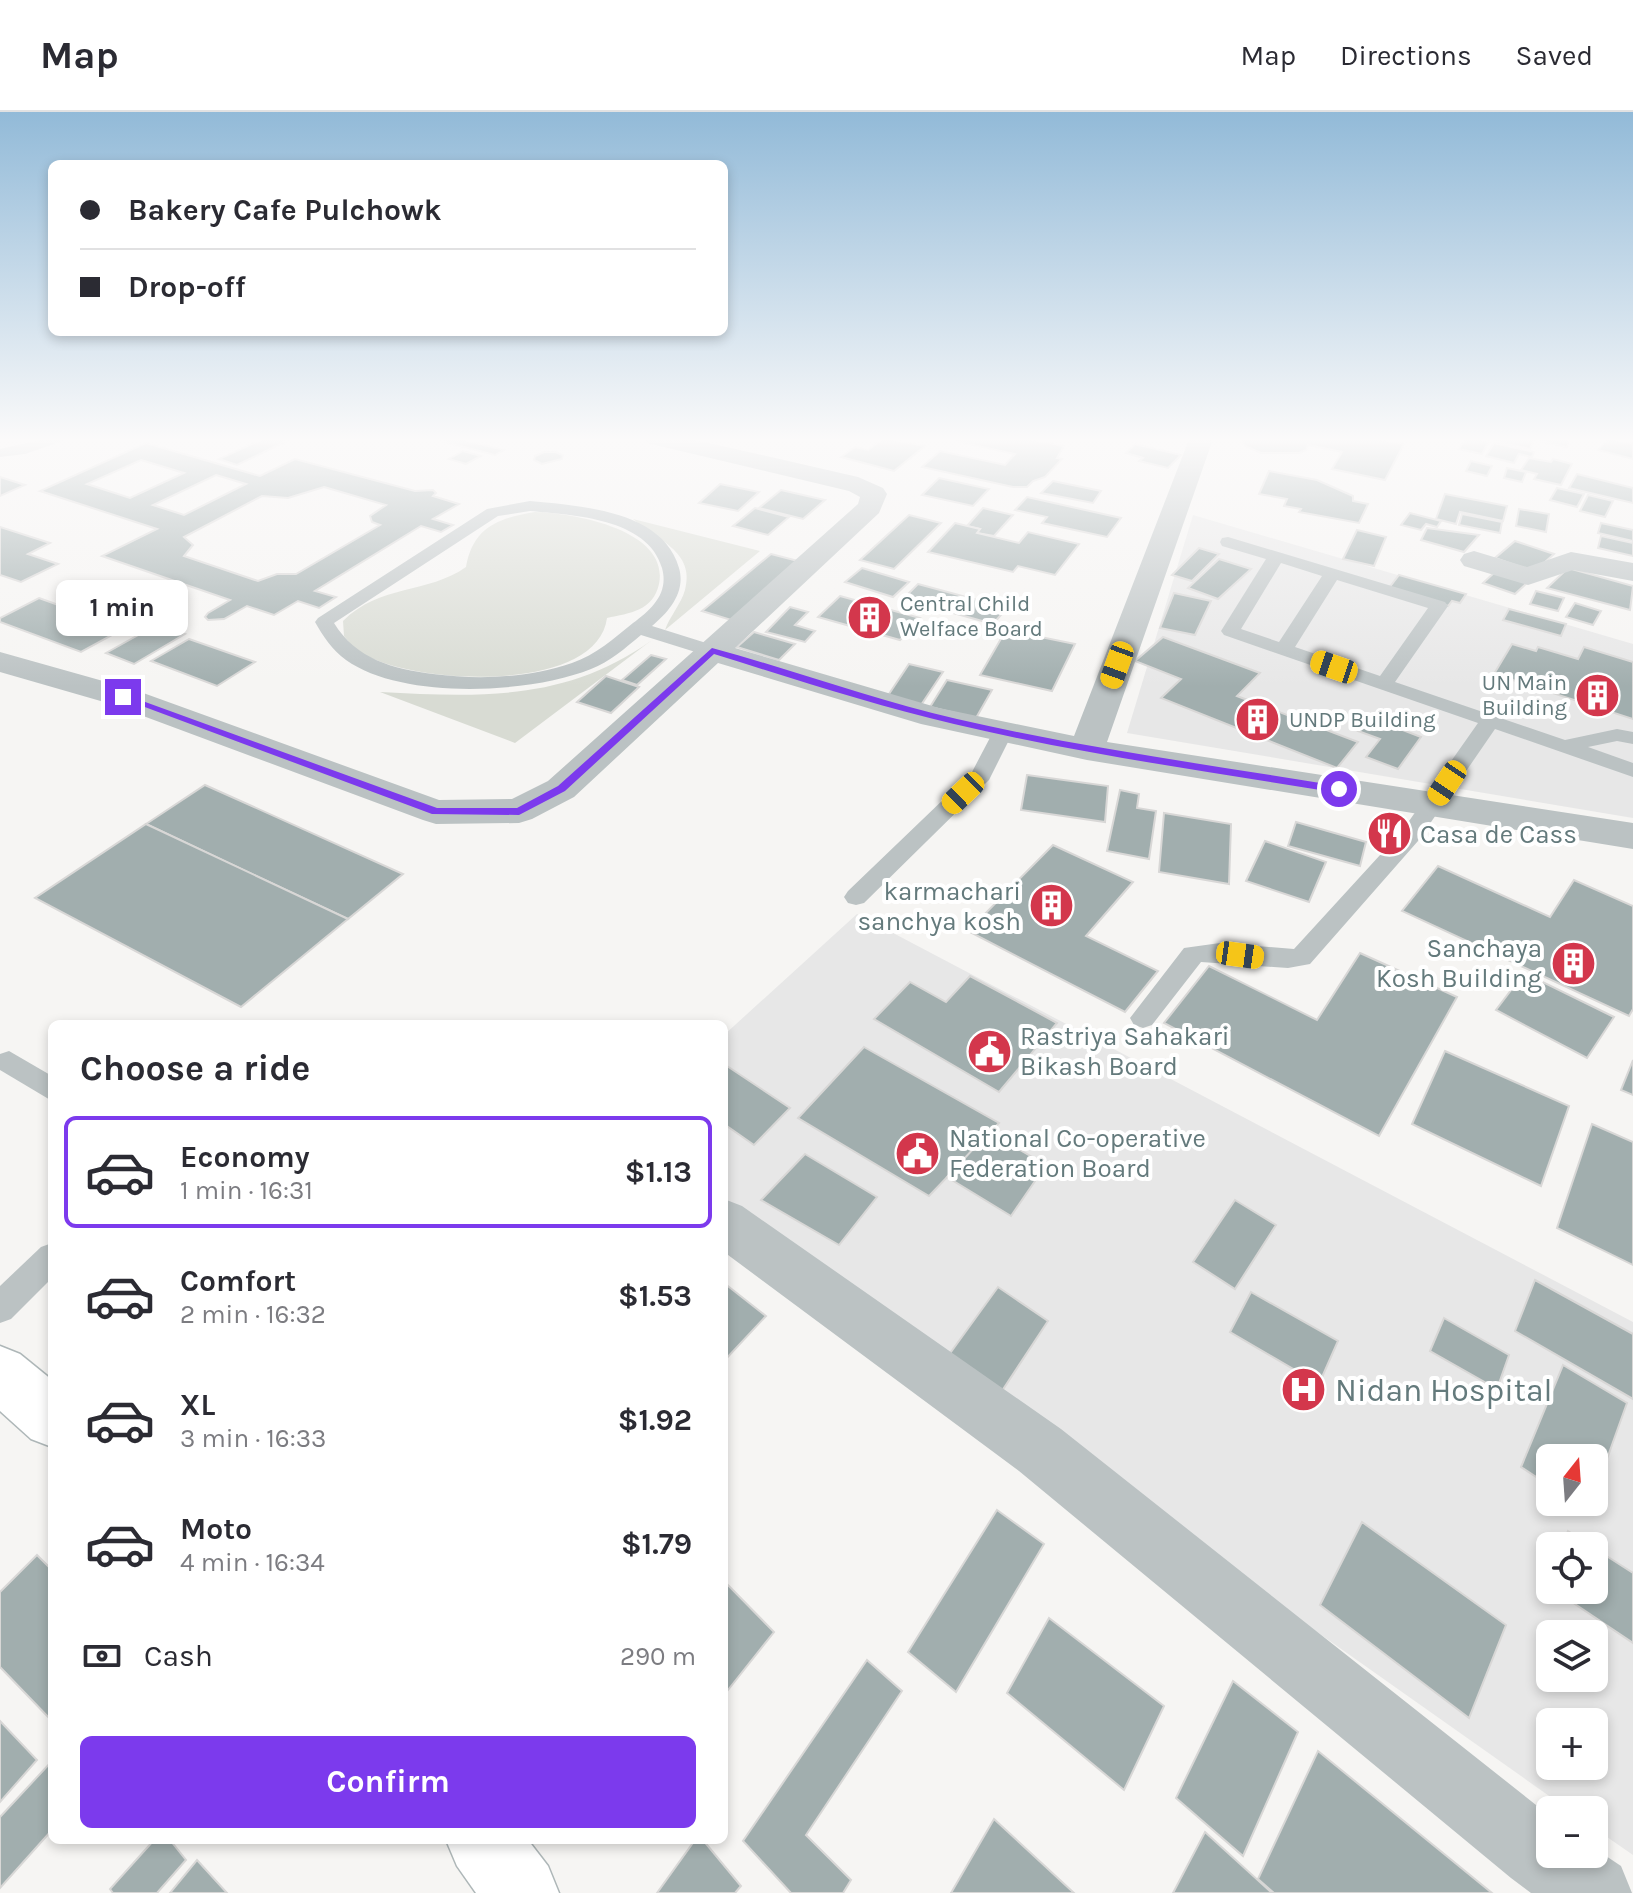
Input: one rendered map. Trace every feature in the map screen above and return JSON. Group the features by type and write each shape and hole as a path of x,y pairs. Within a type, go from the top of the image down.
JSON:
{"main road":[{"path":"0,1374 48,1415"},
{"path":"486,1844 521,1893"}],"street":[{"path":"0,662 123,697 436,812 481,814 519,811 561,789 855,521"},
{"path":"1087,749 1171,521"},
{"path":"1474,560 1528,576 1571,561 1633,572"},
{"path":"712,651 867,699 1087,749 1633,836"},
{"path":"728,1225 1040,1450 1537,1852 1594,1893"}],"lane":[{"path":"479,521 324,622 333,640 347,655 374,667 406,676 472,684 507,682 582,666 611,650 662,610 670,595 671,560 660,545 640,531 617,521"},
{"path":"1228,542 1439,606 1384,684"},
{"path":"1276,557 1230,631 1633,770"},
{"path":"1284,649 1332,574"},
{"path":"638,628 712,651"},
{"path":"1143,1018 1193,954 1210,951 1271,959 1301,958 1410,836 1490,721"},
{"path":"856,897 981,775 1003,732"},
{"path":"1564,746 1617,735 1633,738"},
{"path":"9,1062 48,1087"},
{"path":"0,1308 48,1261"}],"shaded area":[{"path":"499,521 594,521 616,528 650,550 658,565 656,593 639,609 607,618 595,643 570,661 536,672 454,676 414,671 381,662 357,650 344,636 343,621 357,609 388,595 436,582 466,567 475,542"},
{"path":"636,521 760,551 665,630 681,600 687,577 685,565 671,547"},
{"path":"1191,521 1214,521 1633,644 1633,818 1127,733"},
{"path":"652,640 515,743 380,692 487,694 554,685 620,660"},
{"name":"Nidan Hospital","path":"857,914 1633,1322 1633,1855 1608,1838 1608,1796 1549,1796 728,1216 728,1031"}],"building":[{"path":"133,521 214,521 184,537 193,545 184,556 258,581 277,574 296,574 380,525 372,521 440,521 453,525 441,532 421,526 315,591 336,597 319,608 298,601 274,615 247,606 224,619 208,620 205,617 208,613 230,600 102,556 157,529"},
{"path":"739,521 784,521 768,535 733,526"},
{"path":"902,521 941,523 894,569 860,560"},
{"path":"971,521 1007,521 994,536 977,533 980,529 967,526"},
{"path":"1044,521 1119,521 1107,537 1042,523"},
{"path":"1404,521 1441,521 1437,527 1426,524 1421,530 1401,525"},
{"path":"1460,521 1502,522 1500,533 1459,525"},
{"path":"1517,521 1548,521 1546,532 1516,526"},
{"path":"955,523 980,529 977,533 1019,543 1028,532 1079,544 1055,575 1018,566 1013,572 928,552"},
{"path":"1601,523 1633,530 1633,541 1598,533"},
{"path":"0,527 50,543 28,554 58,564 21,582 0,575"},
{"path":"1427,528 1479,535 1464,552 1421,540"},
{"path":"1357,530 1386,537 1374,566 1343,559"},
{"path":"1601,536 1633,543 1633,556 1598,548"},
{"path":"1515,541 1554,554 1534,572 1495,558"},
{"path":"1199,548 1219,554 1192,581 1172,575"},
{"path":"771,554 798,561 731,620 702,611"},
{"path":"1219,559 1251,569 1218,599 1188,588"},
{"path":"862,568 909,582 893,597 845,582"},
{"path":"1568,568 1633,586 1630,610 1547,588"},
{"path":"1496,571 1528,582 1515,594 1483,583"},
{"path":"1399,575 1466,594 1460,603 1452,601 1448,606 1389,588"},
{"path":"918,584 1007,608 993,624 903,599"},
{"path":"1536,591 1564,598 1558,611 1530,604"},
{"path":"1174,593 1211,601 1195,635 1160,628"},
{"name":"Central Child Welface Board","path":"840,596 920,618 900,640 818,617"},
{"path":"39,598 75,611 58,621 67,624 87,614 125,628 81,652 0,622 0,618"},
{"path":"1575,603 1601,611 1593,625 1566,617"},
{"path":"790,607 808,612 795,625 815,631 805,642 766,632"},
{"path":"1509,609 1566,624 1561,636 1503,620"},
{"path":"158,624 185,634 134,664 106,653"},
{"path":"1006,630 1075,644 1052,691 980,675"},
{"path":"754,632 795,644 779,660 737,647"},
{"name":"UNDP Building","path":"1163,637 1260,673 1237,696 1358,742 1337,768 1161,698 1181,679 1135,661"},
{"path":"189,639 255,662 217,686 151,661"},
{"name":"UN Main Building","path":"1512,644 1536,651 1538,647 1578,659 1584,647 1633,662 1633,719 1494,674"},
{"path":"651,655 666,659 637,685 622,680"},
{"path":"909,664 943,672 921,705 887,697"},
{"path":"606,676 639,687 611,713 577,702"},
{"path":"947,680 992,690 976,718 930,707"},
{"path":"1369,717 1421,737 1398,769 1366,757 1380,739 1358,731"},
{"path":"1027,775 1108,786 1105,822 1021,810"},
{"path":"205,785 403,874 348,919 146,824"},
{"path":"1120,790 1139,794 1137,808 1156,811 1149,859 1107,851"},
{"path":"1164,813 1231,824 1229,884 1159,872"},
{"path":"1296,822 1366,842 1360,866 1288,846"},
{"path":"146,824 348,919 241,1007 35,898"},
{"path":"1265,841 1326,862 1309,902 1246,881"},
{"name":"karmachari sanchya kosh","path":"1053,845 1133,882 1086,936 1158,971 1125,1012 968,931"},
{"name":"Sanchaya Kosh Building","path":"1438,866 1550,917 1574,880 1633,906 1633,1009 1629,1016 1402,911"},
{"path":"1360,953 1457,997 1379,1136 1164,1023 1209,966 1317,1020"},
{"path":"1524,973 1614,1017 1587,1058 1496,1010"},
{"path":"970,976 1057,1023 999,1092 874,1019 910,982 946,1002"},
{"path":"864,1047 999,1123 929,1196 798,1118"},
{"path":"1445,1051 1569,1106 1541,1186 1412,1124"},
{"path":"1633,1060 1633,1095 1621,1090"},
{"path":"728,1067 790,1108 754,1145 728,1127"},
{"path":"1592,1124 1633,1142 1633,1265 1557,1228"},
{"path":"989,1132 1046,1165 1011,1216 947,1177"},
{"path":"805,1154 877,1197 839,1245 761,1200"},
{"path":"1235,1200 1276,1225 1235,1289 1193,1262"},
{"path":"1535,1280 1633,1334 1633,1399 1515,1331"},
{"path":"728,1286 766,1316 728,1357"},
{"path":"998,1287 1048,1321 996,1400 943,1363"},
{"path":"1251,1292 1338,1341 1319,1384 1230,1332"},
{"path":"1444,1318 1509,1355 1497,1389 1430,1351"},
{"path":"1563,1365 1627,1403 1608,1456 1608,1444 1536,1444 1536,1477 1521,1467"},
{"path":"997,1510 1044,1544 956,1692 908,1652"},
{"path":"1362,1522 1506,1625 1469,1718 1320,1605"},
{"path":"37,1555 48,1566 48,1717 0,1667 0,1592"},
{"path":"1608,1557 1633,1573 1633,1643 1608,1626 1608,1620 1599,1620 1575,1604 1608,1604"},
{"path":"728,1585 774,1632 728,1690"},
{"path":"1049,1618 1164,1706 1124,1790 1007,1693"},
{"path":"867,1660 902,1691 806,1835 851,1880 843,1893 791,1893 743,1841"},
{"path":"1233,1681 1298,1732 1243,1856 1176,1798"},
{"path":"0,1721 37,1760 0,1802"},
{"path":"1318,1751 1492,1893 1274,1893 1258,1879"},
{"path":"48,1765 48,1834 0,1888 0,1817"},
{"path":"994,1819 1074,1893 951,1893"},
{"path":"1205,1832 1272,1893 1173,1893"},
{"path":"150,1844 173,1844 186,1860 157,1893 113,1893 110,1889"},
{"path":"692,1844 706,1844 741,1886 735,1893 657,1893"},
{"path":"197,1860 227,1893 170,1893"}],"place":[{"name":"Central Child Welface Board","path":"869,617"},
{"name":"UN Main Building","path":"1598,696"},
{"name":"UNDP Building","path":"1258,720"},
{"name":"Casa de Cass","path":"1389,834"},
{"name":"karmachari sanchya kosh","path":"1052,906"},
{"name":"Sanchaya Kosh Building","path":"1573,963"},
{"name":"Rastriya Sahakari Bikash Board","path":"989,1051"},
{"name":"National Co-operative Federation Board","path":"918,1153"},
{"name":"Nidan Hospital","path":"1304,1390"}],"route":[{"path":"123,697 436,812 481,814 519,811 561,789 712,651 933,717 1087,749 1339,789"}]}
